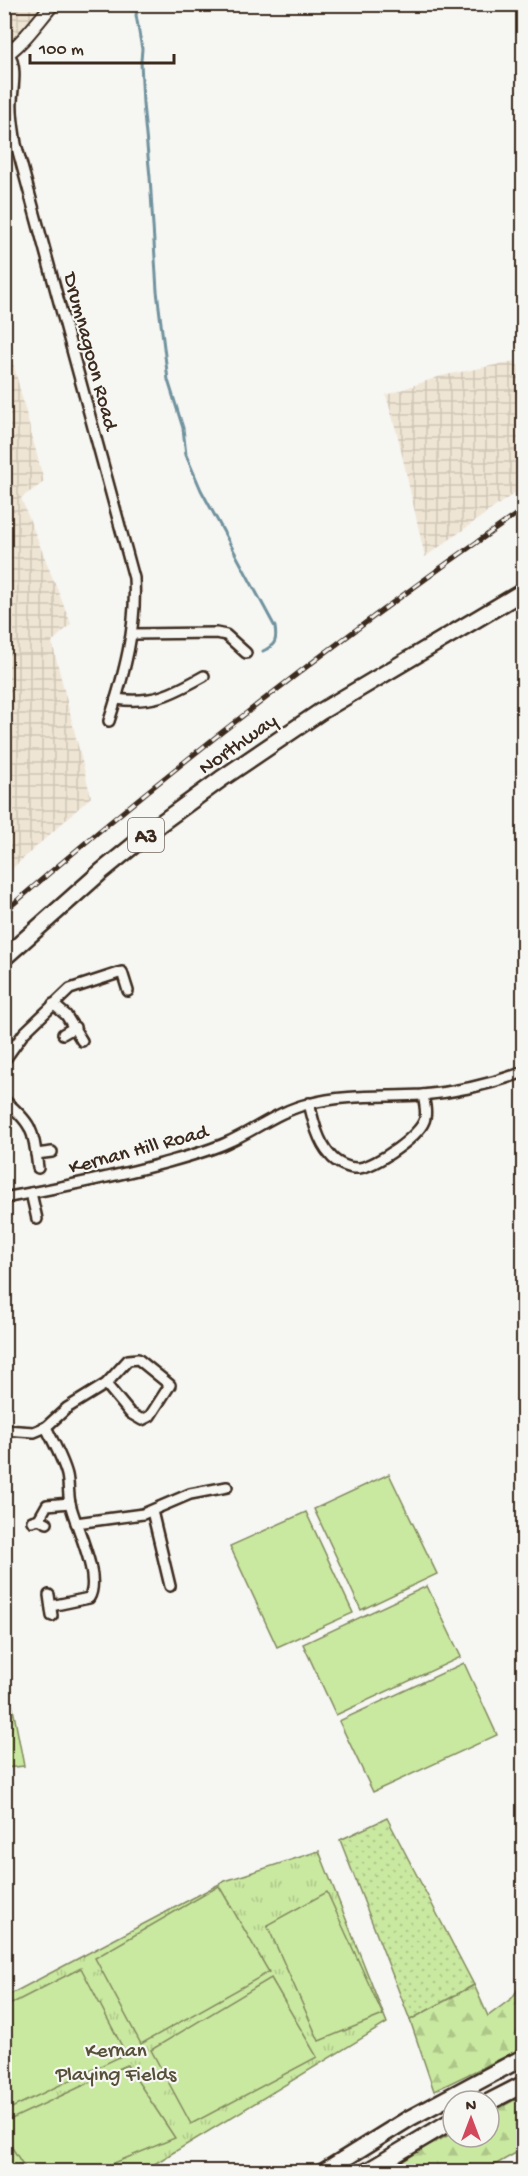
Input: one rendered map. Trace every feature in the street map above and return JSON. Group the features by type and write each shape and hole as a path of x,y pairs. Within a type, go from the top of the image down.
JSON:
{"main road":[{"name":"Northway","path":"4,958 161,823 221,779 320,712 521,591"},
{"path":"324,2172 410,2118 524,2057"},
{"path":"501,2096 524,2084"},
{"path":"366,2172 441,2127"}],"street":[{"name":"Drumnagoon Road","path":"53,4 7,54 12,59 15,80 12,101 16,144 130,558 135,594 132,634 109,721"},
{"path":"132,634 216,633 226,635 246,653"},
{"path":"116,699 148,700 174,694 204,676"},
{"path":"4,1061 24,1033 70,989 122,972 128,991"},
{"path":"53,1004 66,1015 82,1041"},
{"path":"63,1034 75,1027"},
{"path":"309,1103 320,1138 330,1156 346,1166 359,1168 375,1162 421,1127 426,1117 423,1095 455,1091 499,1081 524,1071"},
{"name":"Kernan Hill Road","path":"4,1198 97,1180 183,1158 226,1143 276,1116 309,1103 335,1098 423,1095"},
{"path":"4,1101 22,1115 30,1125 38,1168"},
{"path":"36,1154 52,1152"},
{"path":"31,1193 38,1220"},
{"path":"4,1430 34,1432 46,1427 67,1408 106,1384 128,1360 138,1359 170,1385 150,1416 142,1420 130,1413 106,1384"},
{"path":"46,1427 67,1474 70,1503 93,1583 89,1598 51,1611 49,1595"},
{"path":"76,1523 152,1511 190,1494 227,1487"},
{"path":"39,1521 47,1506 70,1503"},
{"path":"152,1511 170,1586"},
{"path":"168,1573 178,1571"}],"shaded area":[{"path":"4,5 43,5 5,47"},
{"path":"4,328 44,482 21,498 71,624 52,642 91,797 5,875"},
{"path":"515,361 523,374 523,487 425,557 398,437 386,395 441,376"}],"green space":[{"path":"389,1474 437,1574 361,1610 314,1509"},
{"path":"306,1512 353,1613 277,1647 230,1546"},
{"path":"427,1586 461,1657 336,1715 303,1644"},
{"path":"464,1663 497,1735 373,1792 339,1721"},
{"path":"5,1677 7,1677 24,1766 5,1768"},
{"path":"387,1818 474,1985 410,2020 340,1840"},
{"name":"Kernan Playing Fields","path":"319,1851 387,2023 143,2171 5,2172 5,1997 225,1881"},
{"path":"219,1886 269,1972 141,2044 95,1958"},
{"path":"327,1892 383,2015 319,2041 267,1925"},
{"path":"81,1968 126,2054 5,2111 5,2007"},
{"path":"271,1978 317,2057 191,2124 151,2050"},
{"path":"523,1982 523,2048 434,2091 410,2020 474,1985 488,2016 512,1998"},
{"path":"127,2065 175,2138 95,2171 27,2171 5,2137 5,2122"},
{"path":"523,2095 523,2149 484,2171 388,2171 441,2139 441,2149 501,2149 501,2107"}],"waterway":[{"path":"139,4 136,15 142,49 143,104 157,291 168,380 183,428 186,455 201,490 275,627 275,642 263,651"}],"railway":[{"path":"4,912 130,806 259,703 390,604 524,509"}]}
